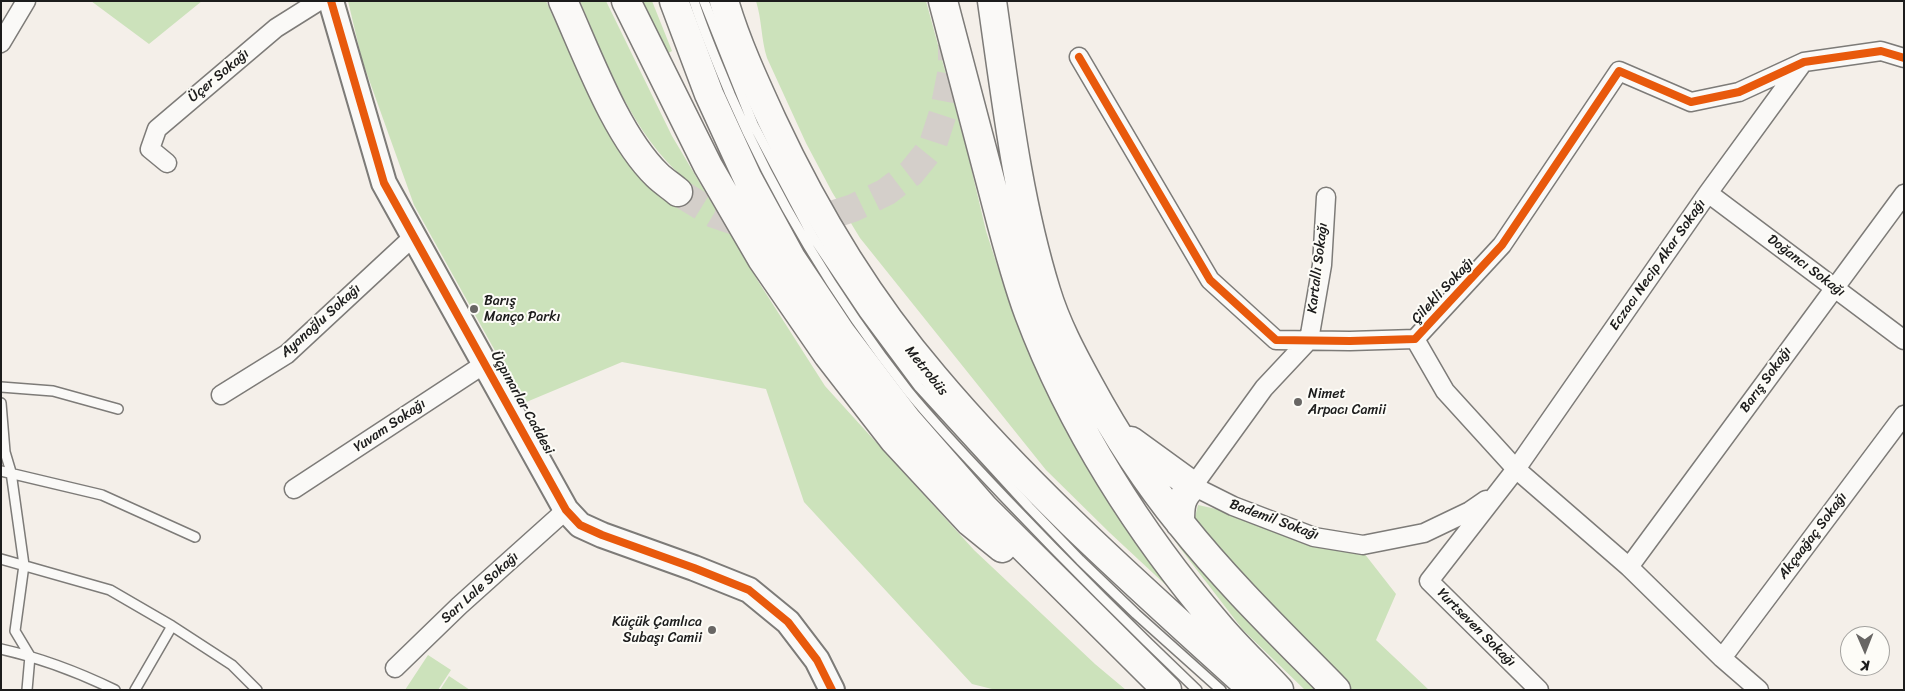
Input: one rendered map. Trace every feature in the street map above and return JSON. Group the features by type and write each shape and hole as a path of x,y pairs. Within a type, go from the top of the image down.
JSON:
{"highway":[{"path":"563,1 605,94 640,155 657,176 678,192"},
{"path":"626,1 708,166 762,259 828,355 894,440 970,522 1112,636"},
{"path":"674,1 709,94 748,179 791,258 841,333 907,420 984,508 1167,690"},
{"path":"724,1 756,85 790,158 832,235 889,319 933,376 1012,462 1125,574 1253,690"},
{"path":"943,1 1010,256 1029,314 1053,372 1087,437 1123,498 1162,553 1217,625 1279,690"},
{"path":"992,1 1016,159 1033,243 1046,292 1063,337 1112,428 1180,523 1249,602 1336,690"},
{"path":"1112,428 1193,486 1184,494 1180,510 1180,523"}],"street":[{"path":"1,43 26,1"},
{"name":"Üçer Sokağı","path":"167,163 150,149 157,129 276,28 319,1"},
{"name":"Üçpınarlar Caddesi","path":"331,1 384,183 486,363 566,510 580,524 602,535 694,568 748,590 788,622 817,660 832,690"},
{"path":"1804,62 1881,51 1904,58"},
{"name":"Çilekli Sokağı","path":"1079,58 1210,280 1276,340 1350,341 1415,339 1502,246 1619,71 1691,102 1740,92 1804,62"},
{"name":"Eczacı Necip Akar Sokağı","path":"1516,469 1708,193 1804,62"},
{"name":"Doğancı Sokağı","path":"1708,193 1904,340"},
{"name":"Barış Sokağı","path":"1629,567 1904,194"},
{"name":"Kartallı Sokağı","path":"1309,340 1322,265 1326,197"},
{"name":"Ayanoğlu Sokağı","path":"221,395 287,354 413,237"},
{"path":"1415,339 1445,391 1516,469 1629,567 1722,658 1759,690"},
{"path":"1193,486 1264,388 1309,340"},
{"name":"Yuvam Sokağı","path":"294,489 486,363"},
{"name":"Akçaağaç Sokağı","path":"1722,658 1904,415"},
{"name":"Bademil Sokağı","path":"1193,486 1233,506 1314,536 1363,545 1424,533 1485,502 1516,469"},
{"name":"Yurtseven Sokağı","path":"1516,469 1429,582 1539,690"},
{"name":"Sarı Lale Sokağı","path":"396,668 459,606 566,510"}],"lane":[{"name":"Metrobüs","path":"694,1 745,128 782,201 804,241 860,325 908,391 958,448 1074,570 1197,690"},
{"name":"Metrobüs","path":"704,1 753,124 813,237 864,313 919,387 1016,494 1080,560 1136,614 1221,690"},
{"path":"1,387 53,391 118,409"},
{"path":"1,403 5,452 11,472 24,565 14,631 30,656 27,690"},
{"path":"1,471 102,495 195,537"},
{"path":"1,559 110,590 172,626 232,665 257,690"},
{"path":"135,690 172,626"},
{"path":"1,649 30,656 83,674 115,690"}],"green space":[{"path":"91,1 202,1 149,44"},
{"path":"348,1 546,1 585,80 672,199 686,180 667,162 636,120 611,74 580,1 606,1 672,136 758,281 825,386 974,550 1095,664 1126,690 996,690 972,684 804,502 766,389 622,362 524,403 414,205 362,60"},
{"path":"640,1 652,1 672,51 665,55"},
{"path":"756,1 926,1 968,155 986,231 1010,305 1037,372 1098,485 1143,550 1183,601 1046,470 860,238 832,192 806,143 767,58"},
{"path":"1140,491 1324,690 1305,690 1243,630 1180,548"},
{"path":"1198,505 1353,539 1396,594 1376,640 1429,690 1348,690 1301,642 1194,521"},
{"path":"428,655 451,670 438,690 405,690"},
{"path":"449,676 470,690 440,690"}],"tunnel":[{"path":"678,192 714,214 764,231 816,220 853,208 886,192 911,173 932,147 944,110 952,69 952,45"}],"cycle path":[{"path":"331,1 384,183 566,510 580,525 602,535 749,590 788,622 817,660 832,690"},
{"path":"1079,57 1210,280 1276,340 1350,341 1415,339 1502,245 1619,71 1691,102 1739,92 1804,62 1881,51 1904,58"}],"place":[{"name":"Barış Manço Parkı","path":"474,309"},
{"name":"Nimet Arpacı Camii","path":"1298,402"},
{"name":"Küçük Çamlıca Subaşı Camii","path":"712,630"}]}
